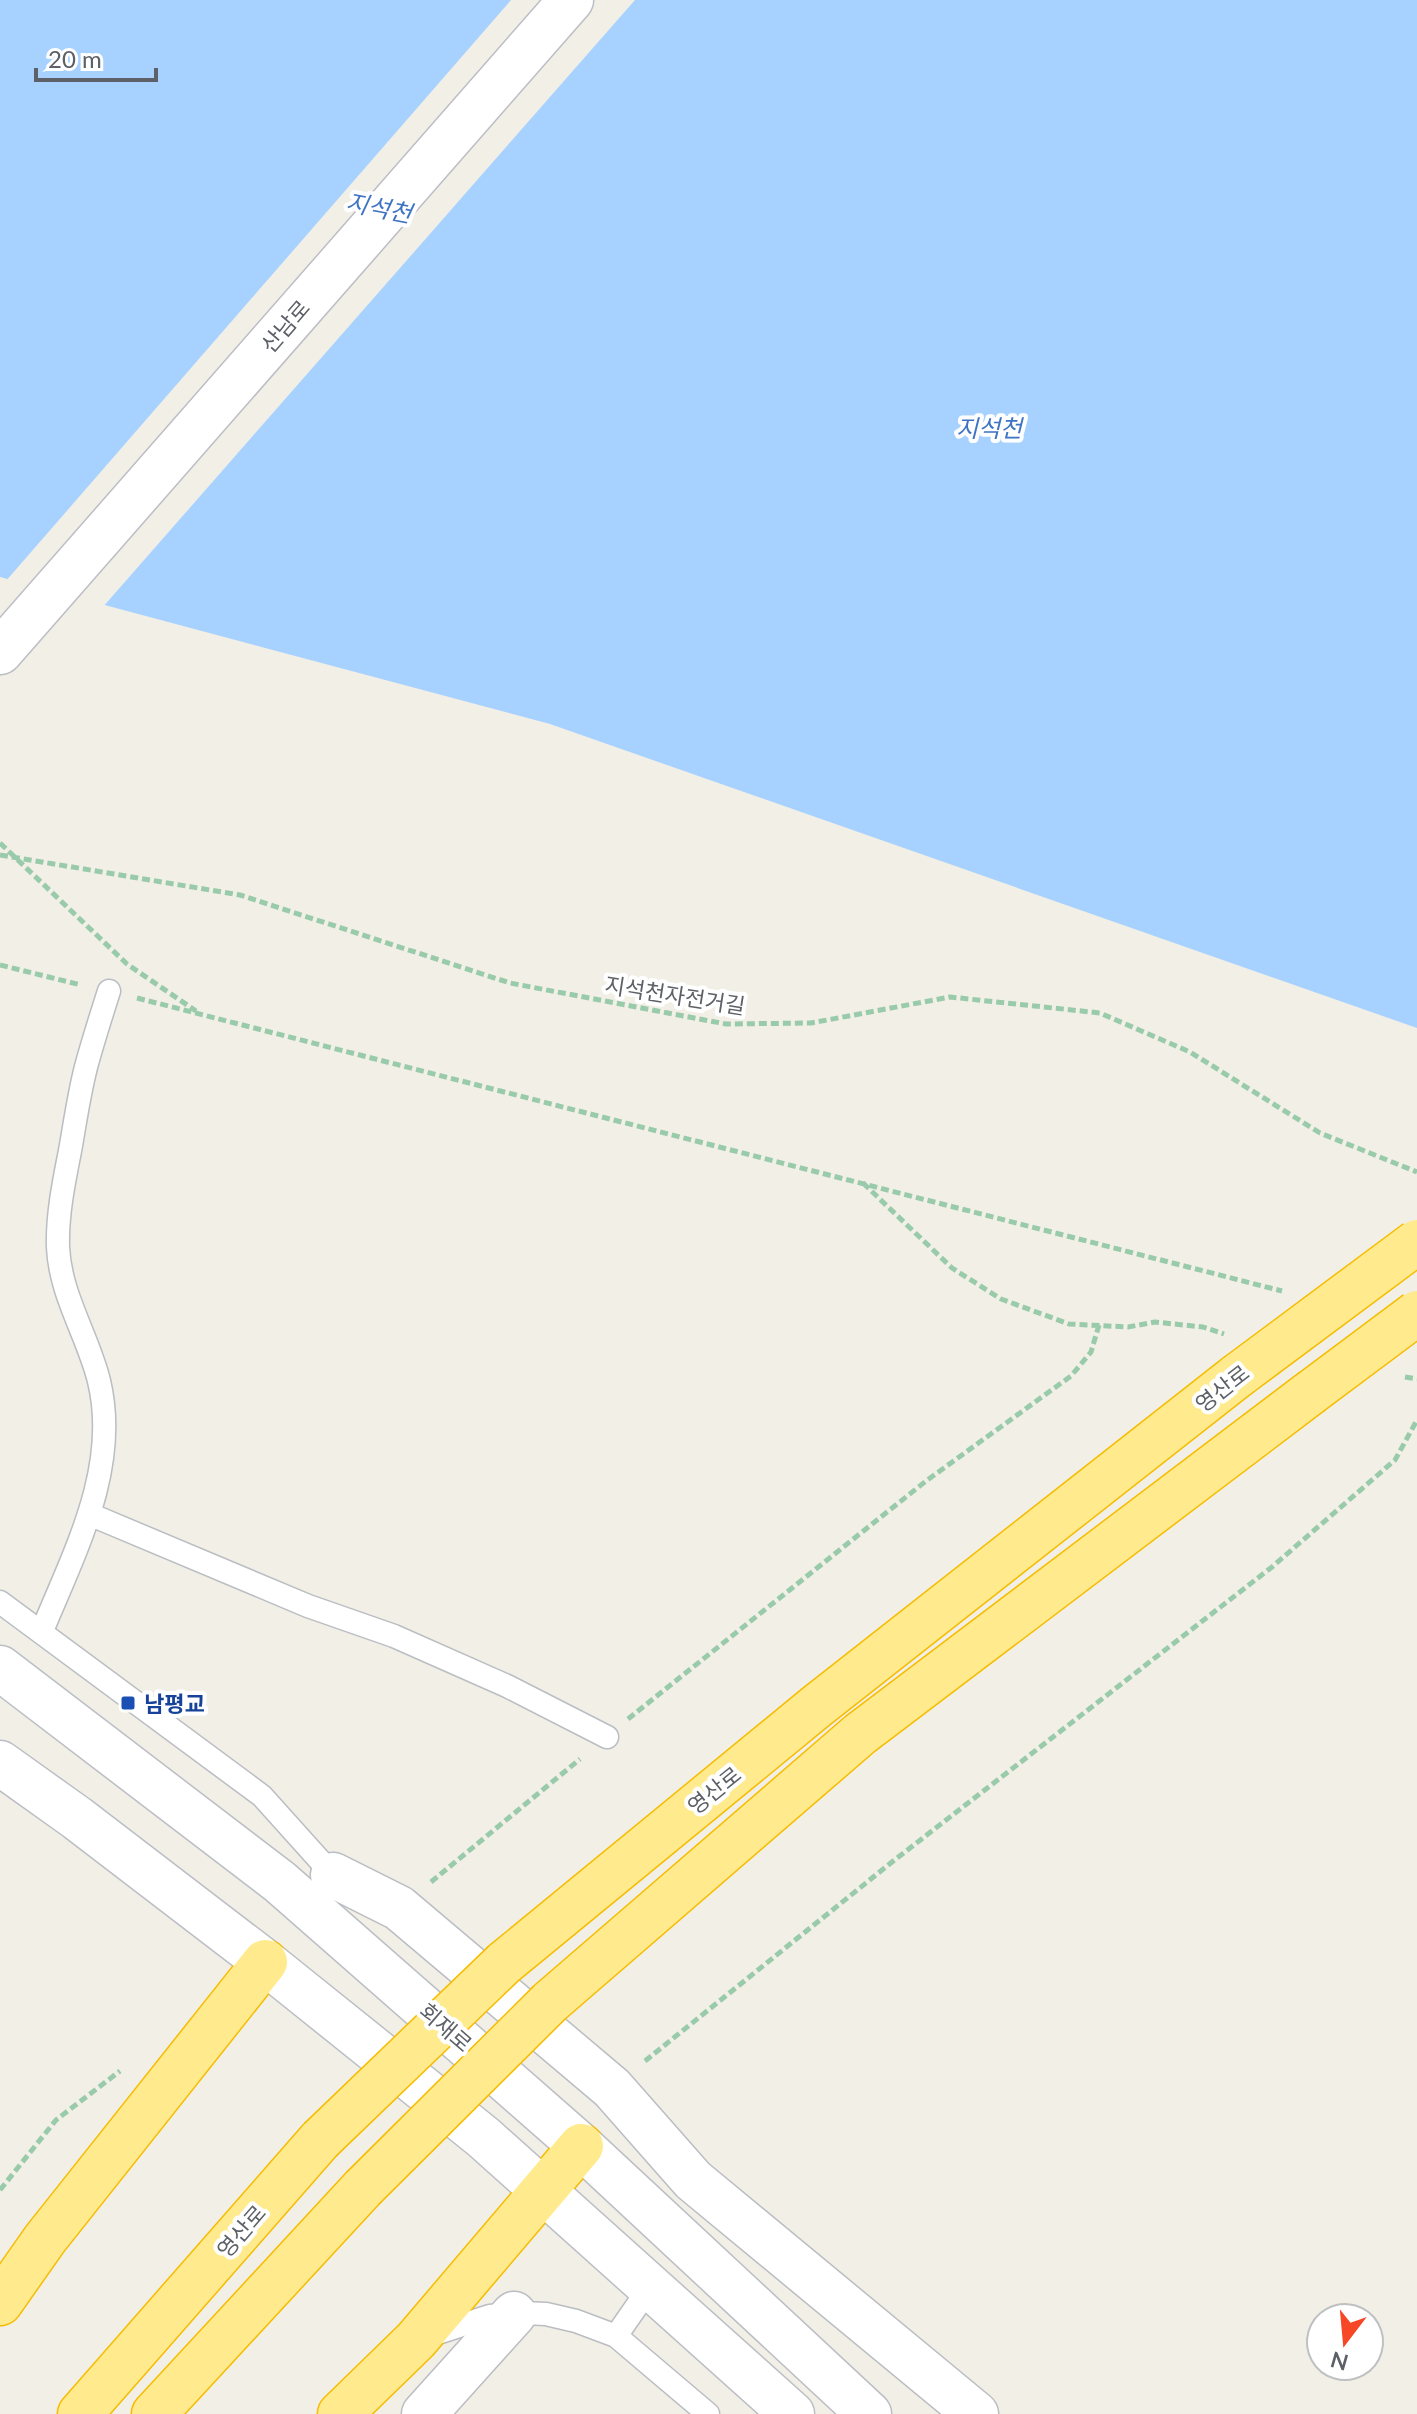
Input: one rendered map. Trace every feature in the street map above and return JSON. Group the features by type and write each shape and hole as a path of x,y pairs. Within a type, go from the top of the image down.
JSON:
{"highway":[{"name":"영산로","path":"80,2414 320,2140 504,1963 829,1696 1234,1356 1417,1242"},
{"path":"154,2414 363,2188 550,2002 860,1734 1417,1313"},
{"path":"0,2303 45,2239 265,1962"},
{"path":"340,2414 416,2340 581,2146"}],"main road":[{"name":"산남로","path":"0,652 571,0"},
{"name":"회재로","path":"0,1668 280,1882 581,2146 869,2414"},
{"path":"0,1763 265,1962 483,2137 792,2414"},
{"path":"333,1875 399,1908 612,2088 693,2180 976,2414"},
{"path":"424,2414 514,2314"}],"lane":[{"path":"42,1631 83,1536 96,1489 104,1408 99,1378 63,1281 58,1247 64,1183 85,1068 109,991"},
{"path":"89,1514 308,1606 394,1636 507,1686 607,1737"},
{"path":"0,1602 262,1796 333,1875"},
{"path":"280,1882 333,1875"},
{"path":"616,2336 650,2287"},
{"path":"416,2340 490,2316 546,2314 576,2321 616,2336 708,2414"}],"path":[{"path":"0,843 127,964 201,1014"},
{"name":"지석천자전거길","path":"0,855 240,895 510,983 726,1024 811,1023 950,997 1100,1013 1190,1052 1320,1133 1417,1172"},
{"path":"0,965 1295,1294"},
{"path":"863,1182 952,1268 1001,1299 1069,1324 1128,1327 1155,1322 1203,1327 1234,1356"},
{"path":"399,1908 926,1481 1060,1385 1091,1352 1099,1325"},
{"path":"1401,1376 1417,1379"},
{"path":"612,2088 892,1862 1272,1567 1395,1460 1417,1420"}],"water":[{"name":"지석천","path":"0,0 1417,0 1417,1028 550,724 0,577"}],"pier":[{"path":"511,0 635,0 102,608 5,582"}],"place":[{"name":"남평교","path":"128,1703"}]}
